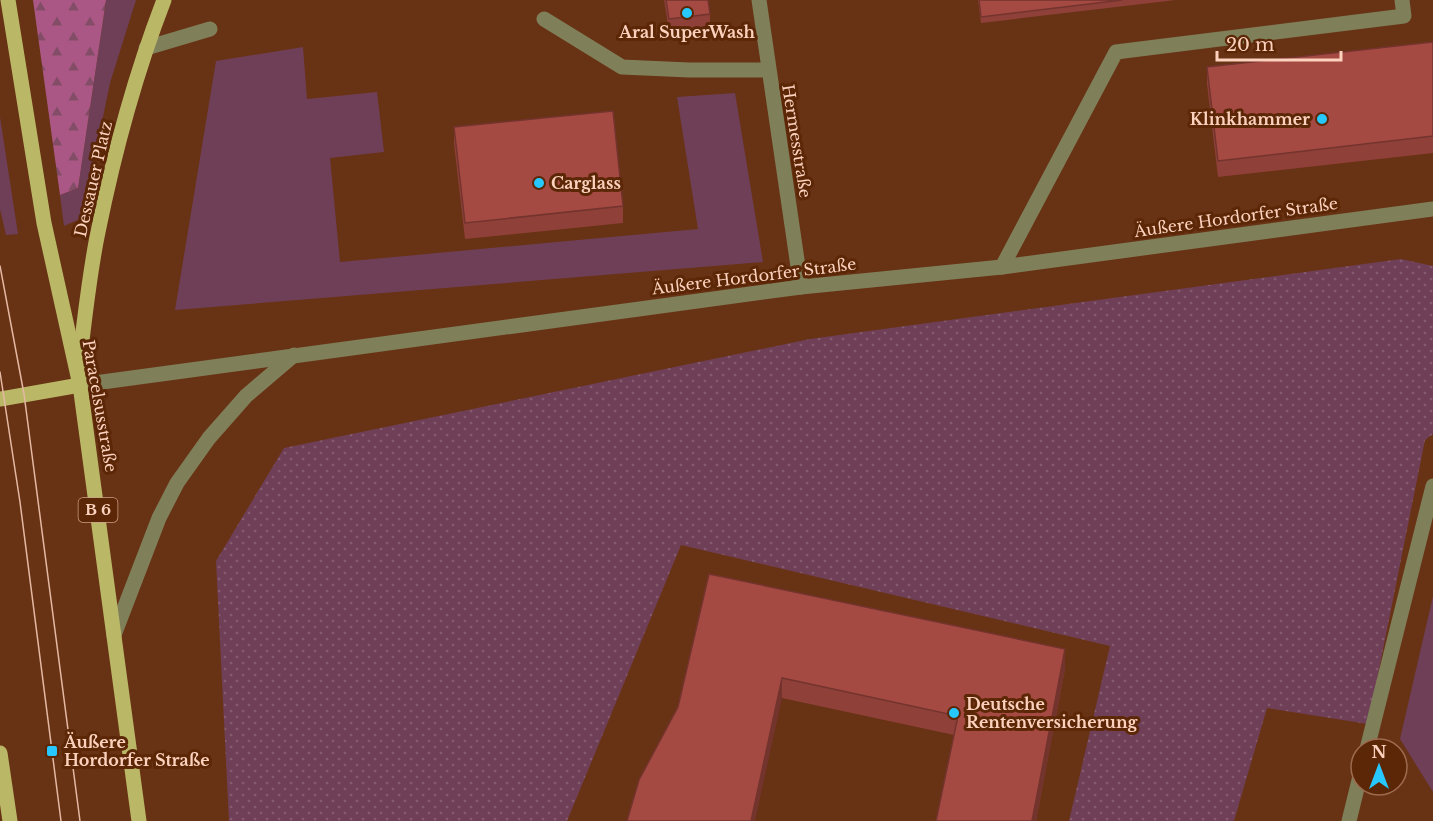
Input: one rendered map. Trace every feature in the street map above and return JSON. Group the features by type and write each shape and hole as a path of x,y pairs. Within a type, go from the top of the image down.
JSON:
{"main road":[{"name":"Paracelsusstraße","path":"8,0 44,223 79,378 139,821"},
{"name":"Dessauer Platz","path":"79,378 97,234 113,164 146,48 164,0"},
{"path":"0,399 79,378"},
{"path":"0,753 10,821"}],"street":[{"name":"Hermesstraße","path":"759,0 801,287"},
{"path":"1002,267 1116,52 1404,16 1402,0"},
{"path":"544,20 622,67 768,70"},
{"path":"146,48 210,28"},
{"name":"Äußere Hordorfer Straße","path":"79,378 294,356 801,287 1002,267 1433,209"},
{"path":"114,635 159,518 177,483 209,438 246,396 294,356"},
{"path":"1370,737 1433,486"},
{"path":"1349,821 1355,797"}],"shaded area":[{"path":"106,0 136,0 110,83 82,218 64,226 60,195 78,188"},
{"path":"303,47 307,99 377,92 384,152 330,158 340,262 698,229 677,97 735,93 763,262 175,310 216,61"},
{"path":"0,117 18,234 6,235 0,209"},
{"path":"1401,259 1433,266 1433,434 1425,440 1368,724 1267,708 1234,821 1069,821 1110,646 681,545 567,821 229,821 216,561 284,448 810,339"},
{"path":"1433,596 1433,792 1409,753 1409,737 1400,737"}],"green space":[{"path":"33,0 106,0 78,188 60,195"}],"building":[{"path":"666,0 708,0 710,14 669,19"},
{"path":"979,0 1122,0 981,17"},
{"name":"Klinkhammer","path":"1433,42 1433,136 1218,161 1207,67"},
{"name":"Carglass","path":"613,111 623,206 465,223 454,127"},
{"name":"Deutsche Rentenversicherung","path":"709,574 1065,649 1032,821 936,821 958,716 782,678 751,821 627,821 639,780 678,707"}],"tram line":[{"path":"0,266 24,394 80,821"},
{"path":"0,372 20,502 61,821"}],"place":[{"name":"Aral SuperWash","path":"687,13"},
{"name":"Klinkhammer","path":"1322,119"},
{"name":"Carglass","path":"539,183"},
{"name":"Deutsche Rentenversicherung","path":"954,713"},
{"name":"Äußere Hordorfer Straße","path":"52,751"}]}
